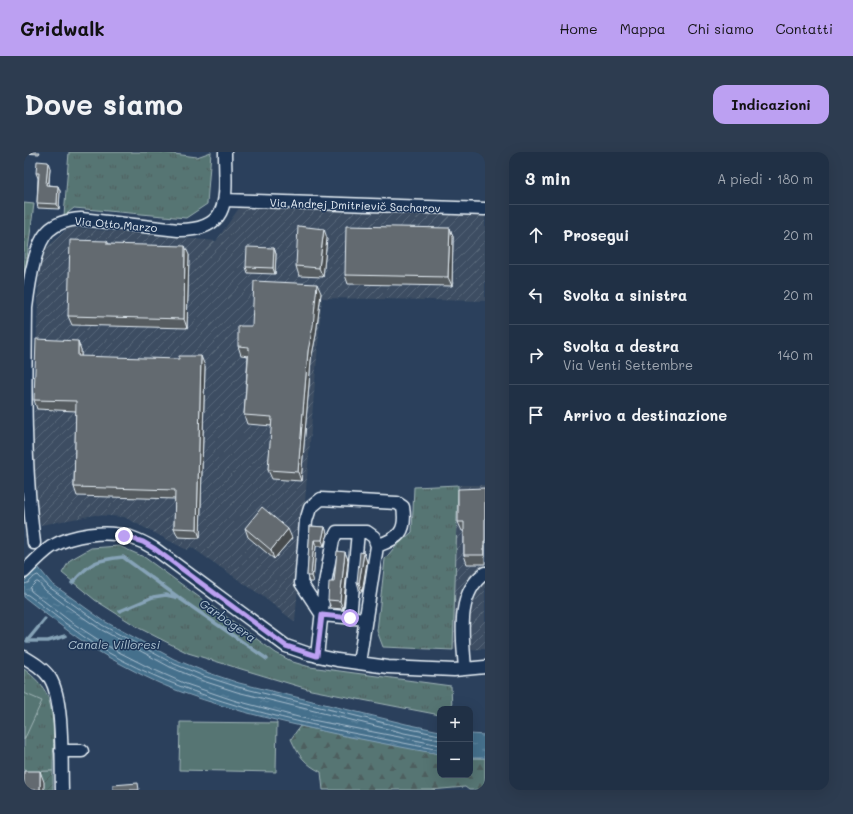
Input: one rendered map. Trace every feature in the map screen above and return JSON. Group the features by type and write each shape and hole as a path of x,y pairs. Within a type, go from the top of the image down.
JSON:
{"street":[{"name":"Via Otto Marzo","path":"34,543 28,513 25,474 26,308 29,281 37,248 43,236 50,229 60,223 70,220 81,219 178,230 191,230 204,227 214,221 221,212 225,200 225,152"},
{"name":"Via Andrej Dmitrievič Sacharov","path":"225,200 485,209"},
{"path":"322,615 301,583 306,521 310,508 321,499 397,502 403,507 405,516 404,527 398,536 377,546"},
{"path":"317,656 325,583 333,540 337,532 367,532 374,537 377,546 359,663"},
{"path":"350,618 358,532"},
{"path":"24,572 52,546 75,537 107,534 131,537 143,542 164,556 286,646 317,656 401,668 454,670 485,667"},
{"path":"465,669 462,619 464,605 472,587 480,576 485,573"},
{"path":"322,615 366,619"},
{"path":"24,657 43,670 50,677 53,684 60,719 62,790"},
{"path":"61,751 82,751"}],"shaded area":[{"path":"239,208 485,215 485,301 322,298 295,622 262,596 191,547 187,550 124,517 95,515 41,525 33,508 33,438 39,269 46,248 69,227 216,241"},
{"path":"458,485 485,485 485,649 453,650"}],"green space":[{"path":"69,152 159,152 197,157 211,152 207,204 186,218 74,208 64,216"},
{"path":"24,203 34,204 25,273 24,273"},
{"path":"458,485 453,650 383,647 377,631 385,559 393,549 412,532 414,487"},
{"path":"119,546 144,557 276,653 293,662 310,667 451,686 452,706 437,706 437,714 311,690 188,653 139,628 95,600 62,573 70,560 91,548"},
{"path":"24,669 44,689 51,706 54,744 53,771 24,772"},
{"path":"24,693 42,701 24,740"},
{"path":"180,722 277,723 276,772 179,770"},
{"path":"300,726 437,753 437,778 473,778 473,758 485,758 485,790 469,790 465,787 431,790 323,790 321,772 303,759 291,739"},
{"path":"53,771 53,790 44,790 24,772"}],"water":[{"name":"Canale Villoresi","path":"38,567 51,583 104,621 174,659 206,672 239,683 437,730 437,754 304,727 224,706 174,689 126,667 86,643 24,597 24,582"},
{"path":"473,734 485,735 485,758 473,758"}],"building":[{"path":"37,161 48,162 46,185 58,186 57,204 37,203 39,173 36,173"},
{"path":"298,226 324,229 319,268 296,266"},
{"path":"346,226 450,228 448,277 345,275"},
{"path":"70,240 107,241 107,244 185,246 184,319 68,316"},
{"path":"247,247 274,248 273,268 246,267"},
{"path":"254,281 317,284 313,326 308,351 298,472 268,470 272,417 244,415 249,347 238,346 238,326 252,326"},
{"path":"36,339 78,341 78,356 179,359 179,356 201,356 197,529 174,528 175,490 74,487 76,401 34,400"},
{"path":"485,488 484,555 464,555 464,522 458,522 458,489"},
{"path":"262,507 288,529 271,550 245,528"},
{"path":"310,526 325,527 322,540 314,540 311,576 307,576"},
{"path":"337,551 345,552 340,601 328,600 329,582 334,582"},
{"path":"360,552 364,553 359,583 357,582"},
{"path":"24,771 40,771 40,790 24,790"},
{"path":"138,783 139,790 113,790 113,785"}],"waterway":[{"name":"Garbogera","path":"72,583 84,570 94,563 106,559 123,557 178,597"},
{"name":"Garbogera","path":"120,611 153,597 166,595 179,598 267,659"},
{"name":"Garbogera","path":"27,641 45,619"},
{"name":"Garbogera","path":"27,641 48,641 65,636"}],"route":[{"path":"124,536 143,542 155,549 254,624 286,646 293,649 317,656 322,615 350,618"}]}
